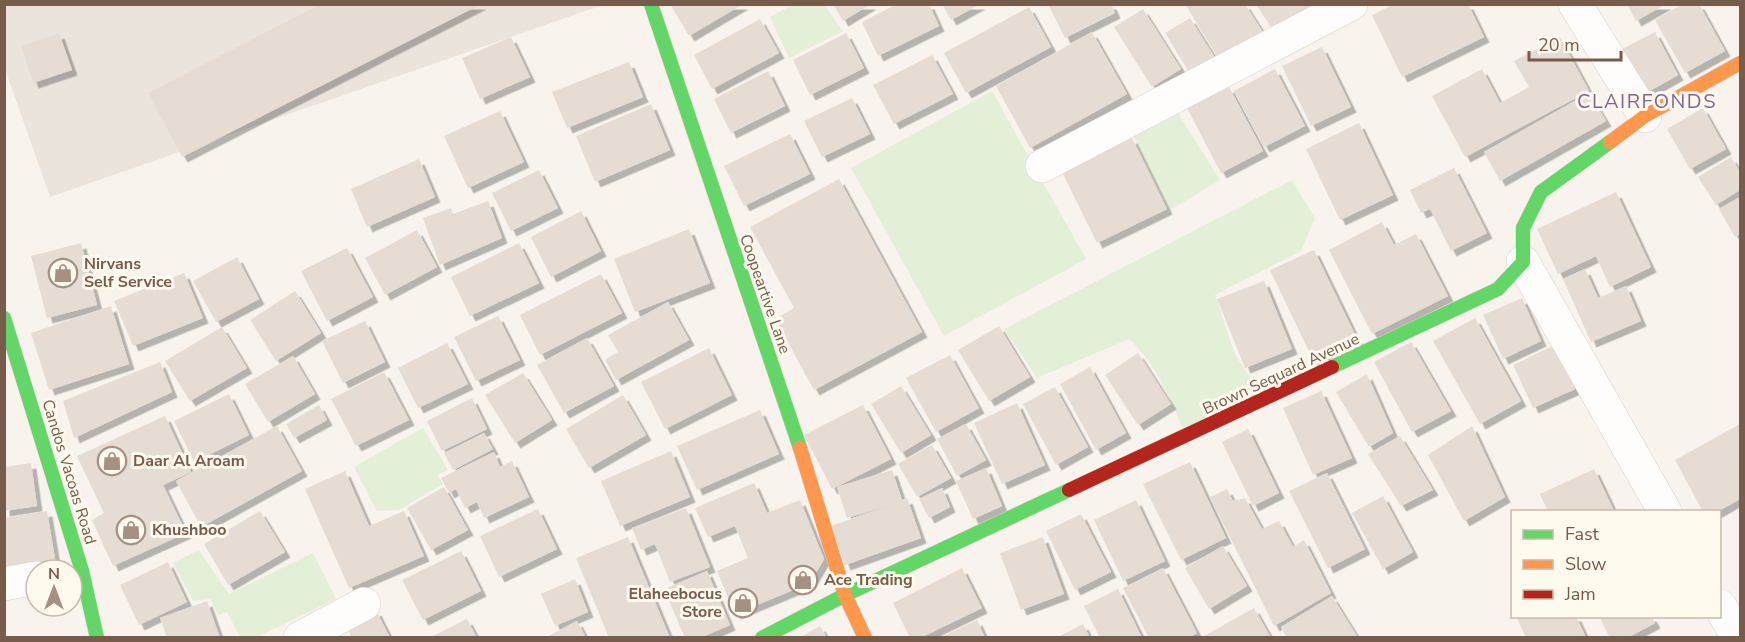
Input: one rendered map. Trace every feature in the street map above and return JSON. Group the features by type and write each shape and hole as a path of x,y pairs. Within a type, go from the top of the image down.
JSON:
{"street":[{"name":"Coopeartive Lane","path":"651,4 813,487 845,596 865,638"},
{"path":"1042,166 1351,4"},
{"path":"1575,4 1645,116"},
{"path":"1664,510 1522,262 1522,228 1541,192 1645,116 1740,63"},
{"name":"Brown Sequard Avenue","path":"762,638 845,596 1498,289 1522,262"},
{"name":"Candos Vacoas Road","path":"4,318 73,558"},
{"path":"4,584 24,580"},
{"name":"Candos Vacoas Road","path":"84,595 97,638"},
{"path":"300,638 364,604"}],"shaded area":[{"path":"13,4 603,5 50,197 5,69 4,8"}],"green space":[{"path":"792,5 824,5 843,31 789,58 770,17"},
{"path":"992,91 1086,259 944,336 851,168"},
{"path":"1176,110 1220,180 1170,210 1133,135"},
{"path":"1292,180 1315,218 1301,251 1215,295 1235,355 1263,396 1185,435 1169,396 1155,371 1129,339 1037,378 1004,329"},
{"path":"423,428 448,470 438,475 443,484 399,510 377,511 354,467"},
{"path":"199,550 229,594 313,553 336,599 257,637 240,637 227,612 218,615 210,599 193,601 173,563"}],"building":[{"path":"321,4 481,4 182,157 148,93"},
{"path":"670,4 743,4 689,36"},
{"path":"833,4 871,4 843,21"},
{"path":"897,4 929,4 939,26 878,56 862,22"},
{"path":"942,4 980,4 951,20"},
{"path":"1048,4 1111,4 1115,13 1065,38"},
{"path":"1185,4 1245,4 1264,34 1220,61"},
{"path":"1256,4 1314,4 1272,29"},
{"path":"1394,4 1468,4 1484,37 1402,77 1372,15"},
{"path":"1627,4 1666,4 1636,21"},
{"path":"1683,4 1699,4 1725,51 1685,73 1655,20"},
{"path":"1029,7 1051,47 966,93 944,53"},
{"path":"1143,9 1181,69 1152,87 1114,27"},
{"path":"1190,18 1215,58 1190,74 1165,33"},
{"path":"760,19 779,53 712,89 694,55"},
{"path":"1092,32 1127,94 1030,148 996,86"},
{"path":"1655,32 1678,75 1646,93 1622,49"},
{"path":"59,33 72,70 33,83 21,46"},
{"path":"846,33 864,68 810,95 793,60"},
{"path":"511,37 530,77 480,99 462,58"},
{"path":"1560,37 1589,91 1465,157 1432,96 1482,69 1500,103 1529,87 1514,61"},
{"path":"1322,47 1351,107 1311,126 1282,66"},
{"path":"932,55 953,94 894,124 873,85"},
{"path":"629,62 643,97 567,128 552,92"},
{"path":"1275,69 1305,126 1264,147 1234,91"},
{"path":"768,71 785,106 731,133 714,99"},
{"path":"1229,87 1263,151 1221,173 1187,108"},
{"path":"1589,93 1606,121 1500,181 1484,152"},
{"path":"852,98 870,134 822,157 804,121"},
{"path":"651,104 670,150 595,182 576,136"},
{"path":"1703,108 1726,149 1690,169 1667,129"},
{"path":"500,111 524,162 468,188 444,136"},
{"path":"1359,123 1393,195 1340,220 1306,149"},
{"path":"790,134 810,174 744,206 724,166"},
{"path":"1132,138 1167,209 1097,243 1062,172"},
{"path":"1731,157 1740,172 1740,190 1716,205 1698,177"},
{"path":"419,159 435,197 367,227 351,189"},
{"path":"1454,168 1487,233 1451,251 1430,209 1421,213 1410,190"},
{"path":"539,170 558,208 511,231 492,193"},
{"path":"839,179 922,332 814,390 775,319 794,308 750,227"},
{"path":"1616,192 1651,267 1610,287 1596,256 1558,274 1537,229"},
{"path":"1740,197 1740,234 1735,237 1719,209"},
{"path":"488,201 502,238 440,265 423,218 451,208 453,214"},
{"path":"581,211 601,251 551,277 531,237"},
{"path":"1382,222 1394,245 1416,234 1448,296 1372,334 1329,250"},
{"path":"689,229 710,283 635,312 614,259"},
{"path":"417,230 437,267 385,295 365,258"},
{"path":"81,243 97,305 47,318 31,256"},
{"path":"519,243 539,283 470,316 451,277"},
{"path":"347,248 373,297 327,321 301,271"},
{"path":"1314,250 1359,343 1315,364 1270,270"},
{"path":"237,257 259,299 216,322 193,281"},
{"path":"1585,269 1598,298 1626,286 1641,321 1591,342 1563,279"},
{"path":"184,273 203,318 133,346 114,301"},
{"path":"601,274 622,313 540,355 520,315"},
{"path":"1264,281 1292,349 1245,368 1217,299"},
{"path":"295,291 321,333 276,361 250,320"},
{"path":"1522,298 1541,341 1503,359 1483,315"},
{"path":"668,302 689,340 616,380 605,360 618,352 608,335"},
{"path":"111,306 129,364 49,390 31,333"},
{"path":"498,316 520,360 476,381 454,337"},
{"path":"1475,318 1521,401 1480,424 1433,341"},
{"path":"365,321 385,362 343,383 322,341"},
{"path":"999,326 1030,377 989,401 958,350"},
{"path":"222,327 247,368 190,401 165,361"},
{"path":"587,338 614,386 564,413 537,365"},
{"path":"1411,342 1451,411 1412,432 1374,362"},
{"path":"447,343 468,384 418,408 398,368"},
{"path":"1555,345 1575,389 1533,408 1513,365"},
{"path":"709,348 732,395 665,429 641,382"},
{"path":"1138,353 1171,404 1138,425 1105,375"},
{"path":"950,355 979,408 936,432 906,378"},
{"path":"293,356 315,394 268,422 245,384"},
{"path":"160,362 172,392 74,438 63,401"},
{"path":"1090,367 1126,433 1096,450 1060,384"},
{"path":"384,372 409,420 356,446 331,399"},
{"path":"523,373 552,420 515,443 485,395"},
{"path":"1367,374 1393,433 1369,447 1336,392"},
{"path":"901,386 931,435 901,453 871,404"},
{"path":"1055,387 1088,447 1056,465 1023,404"},
{"path":"1321,391 1352,458 1313,475 1283,408"},
{"path":"229,394 249,435 194,462 174,421"},
{"path":"623,395 646,435 589,468 566,429"},
{"path":"472,398 487,429 442,451 427,421"},
{"path":"1017,403 1045,465 1002,484 974,423"},
{"path":"319,405 327,420 294,438 286,424"},
{"path":"863,405 891,459 832,489 804,435"},
{"path":"760,410 779,454 697,490 677,446"},
{"path":"165,416 191,472 163,485 186,533 113,566 92,520 104,513 77,456"},
{"path":"966,424 986,460 957,476 937,439"},
{"path":"1740,424 1740,499 1721,510 1702,510 1675,460"},
{"path":"277,426 302,471 201,527 176,481"},
{"path":"1472,426 1505,497 1464,521 1428,455"},
{"path":"1248,429 1279,493 1253,506 1222,442"},
{"path":"484,433 493,449 453,470 444,453"},
{"path":"1400,436 1433,490 1401,506 1368,454"},
{"path":"932,445 951,478 917,497 898,464"},
{"path":"671,451 690,497 620,526 601,481"},
{"path":"494,452 500,467 512,461 529,497 484,518 477,502 465,508 456,489 449,493 441,478"},
{"path":"1190,462 1226,538 1181,560 1143,484"},
{"path":"31,463 37,506 4,511 4,467"},
{"path":"986,468 1002,506 973,519 956,481"},
{"path":"1594,469 1614,510 1547,510 1540,494"},
{"path":"892,470 902,500 907,498 921,538 845,565 831,526 887,506 847,518 837,487"},
{"path":"345,471 369,526 404,511 424,556 349,588 305,489"},
{"path":"1327,473 1365,549 1328,568 1289,491"},
{"path":"754,483 767,513 800,500 824,559 810,583 735,614 717,571 748,558 735,526 708,537 695,508"},
{"path":"444,487 468,530 431,550 407,508"},
{"path":"942,488 950,507 929,518 919,499"},
{"path":"1227,489 1233,501 1245,498 1262,529 1279,521 1293,547 1304,540 1331,593 1274,626 1210,497"},
{"path":"1383,496 1413,552 1383,569 1352,513"},
{"path":"1136,500 1165,561 1123,581 1094,520"},
{"path":"686,508 710,567 670,582 655,544 641,550 632,528"},
{"path":"538,509 557,549 499,577 480,536"},
{"path":"47,511 55,558 24,558 24,570 4,573 4,518"},
{"path":"260,511 285,552 228,585 204,544"},
{"path":"1081,514 1111,572 1075,590 1046,531"},
{"path":"628,537 670,638 609,638 576,558"},
{"path":"1043,537 1064,594 1021,610 1000,553"},
{"path":"1223,546 1247,586 1209,609 1185,568"},
{"path":"461,551 481,591 423,620 402,580"},
{"path":"168,562 187,602 139,625 120,585"},
{"path":"962,568 982,608 920,638 910,638 893,603"},
{"path":"1163,568 1197,633 1188,638 1149,638 1123,588"},
{"path":"707,571 730,625 700,638 685,638 664,589"},
{"path":"575,579 588,612 555,626 541,594"},
{"path":"1118,589 1142,638 1100,638 1084,606"},
{"path":"1332,596 1358,638 1287,638 1281,627"},
{"path":"207,601 220,638 167,638 160,618"},
{"path":"1254,608 1271,638 1204,636"},
{"path":"376,610 390,638 352,638 346,625"},
{"path":"1517,618 1577,618 1586,638 1526,638"},
{"path":"1600,618 1652,618 1655,623 1627,638 1610,638"},
{"path":"467,619 477,638 429,638"},
{"path":"977,620 985,638 939,638"},
{"path":"577,621 586,638 545,638"},
{"path":"1083,624 1090,638 1056,638"},
{"path":"820,626 827,638 799,638"}],"traffic: fast":[{"path":"651,4 800,448"},
{"path":"1332,367 1498,289 1523,262 1523,228 1541,192 1610,142"},
{"path":"4,318 82,571 97,638"},
{"path":"762,638 845,595 1069,490"}],"traffic: slow":[{"path":"1610,142 1645,116 1740,63"},
{"path":"800,448 845,595 865,638"}],"traffic: jam":[{"path":"1069,490 1332,367"}],"place":[{"name":"Nirvans Self Service","path":"63,273"},
{"name":"Daar Al Aroam","path":"112,461"},
{"name":"Khushboo","path":"131,530"},
{"name":"Ace Trading","path":"803,580"},
{"name":"Elaheebocus Store","path":"743,603"}],"district":[{"name":"CLAIRFONDS","path":"1647,101"}]}
